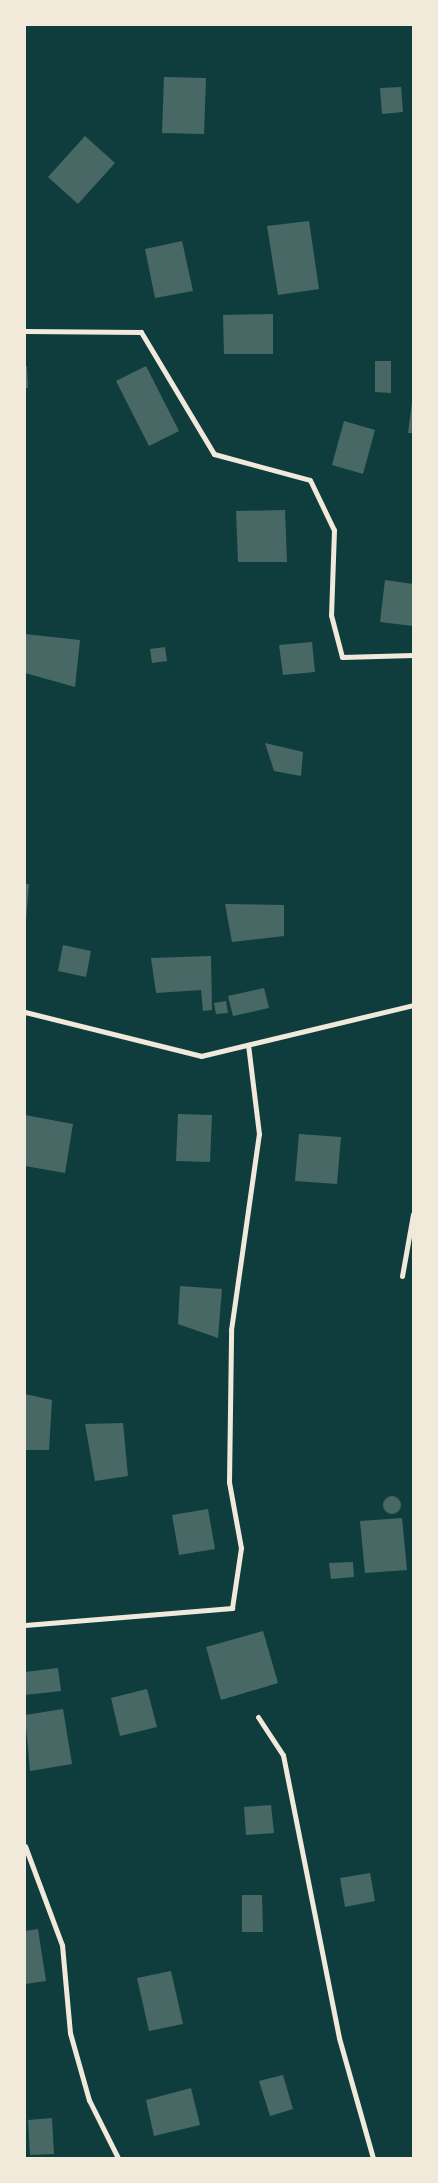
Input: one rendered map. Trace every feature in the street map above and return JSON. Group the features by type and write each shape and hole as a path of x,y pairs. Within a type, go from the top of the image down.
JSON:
{"street":[{"path":"25,331 141,332 214,454 310,480 334,530 331,615 342,657 413,655"},
{"path":"25,1012 202,1056 413,1005"},
{"path":"25,1625 232,1608 241,1548 229,1482 231,1330 259,1134 248,1045"},
{"path":"402,1276 413,1214"},
{"path":"258,1717 283,1755 339,2038 373,2158"},
{"path":"25,1846 62,1945 70,2033 89,2100 118,2158"}],"building":[{"path":"164,77 206,78 204,134 162,133"},
{"path":"401,87 403,112 382,114 380,88"},
{"path":"85,136 115,163 78,204 48,177"},
{"path":"309,221 319,289 278,295 267,226"},
{"path":"182,241 193,291 155,298 145,249"},
{"path":"273,314 273,354 224,354 223,315"},
{"path":"375,361 391,361 391,393 375,392"},
{"path":"25,366 27,366 28,388 25,388"},
{"path":"146,366 179,431 149,446 116,381"},
{"path":"413,394 413,433 408,433"},
{"path":"344,421 375,430 363,474 332,465"},
{"path":"285,510 287,562 238,562 236,511"},
{"path":"385,580 413,584 413,626 380,622"},
{"path":"25,634 80,640 75,687 25,673"},
{"path":"312,642 315,672 283,675 279,645"},
{"path":"165,647 167,661 152,663 150,649"},
{"path":"265,743 303,752 301,776 274,771"},
{"path":"25,884 29,884 26,920 25,920"},
{"path":"225,904 284,905 284,936 232,942"},
{"path":"63,945 91,951 86,977 58,971"},
{"path":"211,956 212,1010 203,1011 201,990 156,993 151,958"},
{"path":"264,988 269,1008 233,1016 228,996"},
{"path":"226,1001 228,1013 216,1014 214,1003"},
{"path":"178,1114 212,1115 210,1162 176,1161"},
{"path":"25,1115 73,1124 65,1173 25,1166"},
{"path":"299,1134 341,1137 337,1184 295,1181"},
{"path":"180,1286 222,1289 218,1338 178,1324"},
{"path":"25,1394 52,1400 49,1450 25,1450"},
{"path":"123,1423 128,1476 95,1481 85,1424"},
{"path":"392,1496 400,1501 401,1505 396,1513 392,1514 384,1509 383,1505 388,1497"},
{"path":"208,1509 215,1549 179,1555 172,1515"},
{"path":"402,1518 407,1570 365,1573 360,1521"},
{"path":"353,1562 354,1577 331,1579 329,1563"},
{"path":"263,1631 278,1683 221,1700 206,1647"},
{"path":"58,1668 61,1691 25,1695 25,1672"},
{"path":"147,1689 157,1727 120,1736 111,1698"},
{"path":"63,1709 72,1764 30,1771 25,1715"},
{"path":"271,1805 274,1833 246,1835 244,1807"},
{"path":"370,1873 375,1901 345,1907 340,1878"},
{"path":"242,1895 262,1895 263,1932 242,1932"},
{"path":"38,1929 46,1981 25,1984 25,1931"},
{"path":"171,1971 183,2024 149,2031 137,1978"},
{"path":"283,2075 293,2109 270,2116 259,2081"},
{"path":"191,2088 200,2125 154,2136 146,2100"},
{"path":"52,2118 54,2154 30,2155 28,2120"}]}
